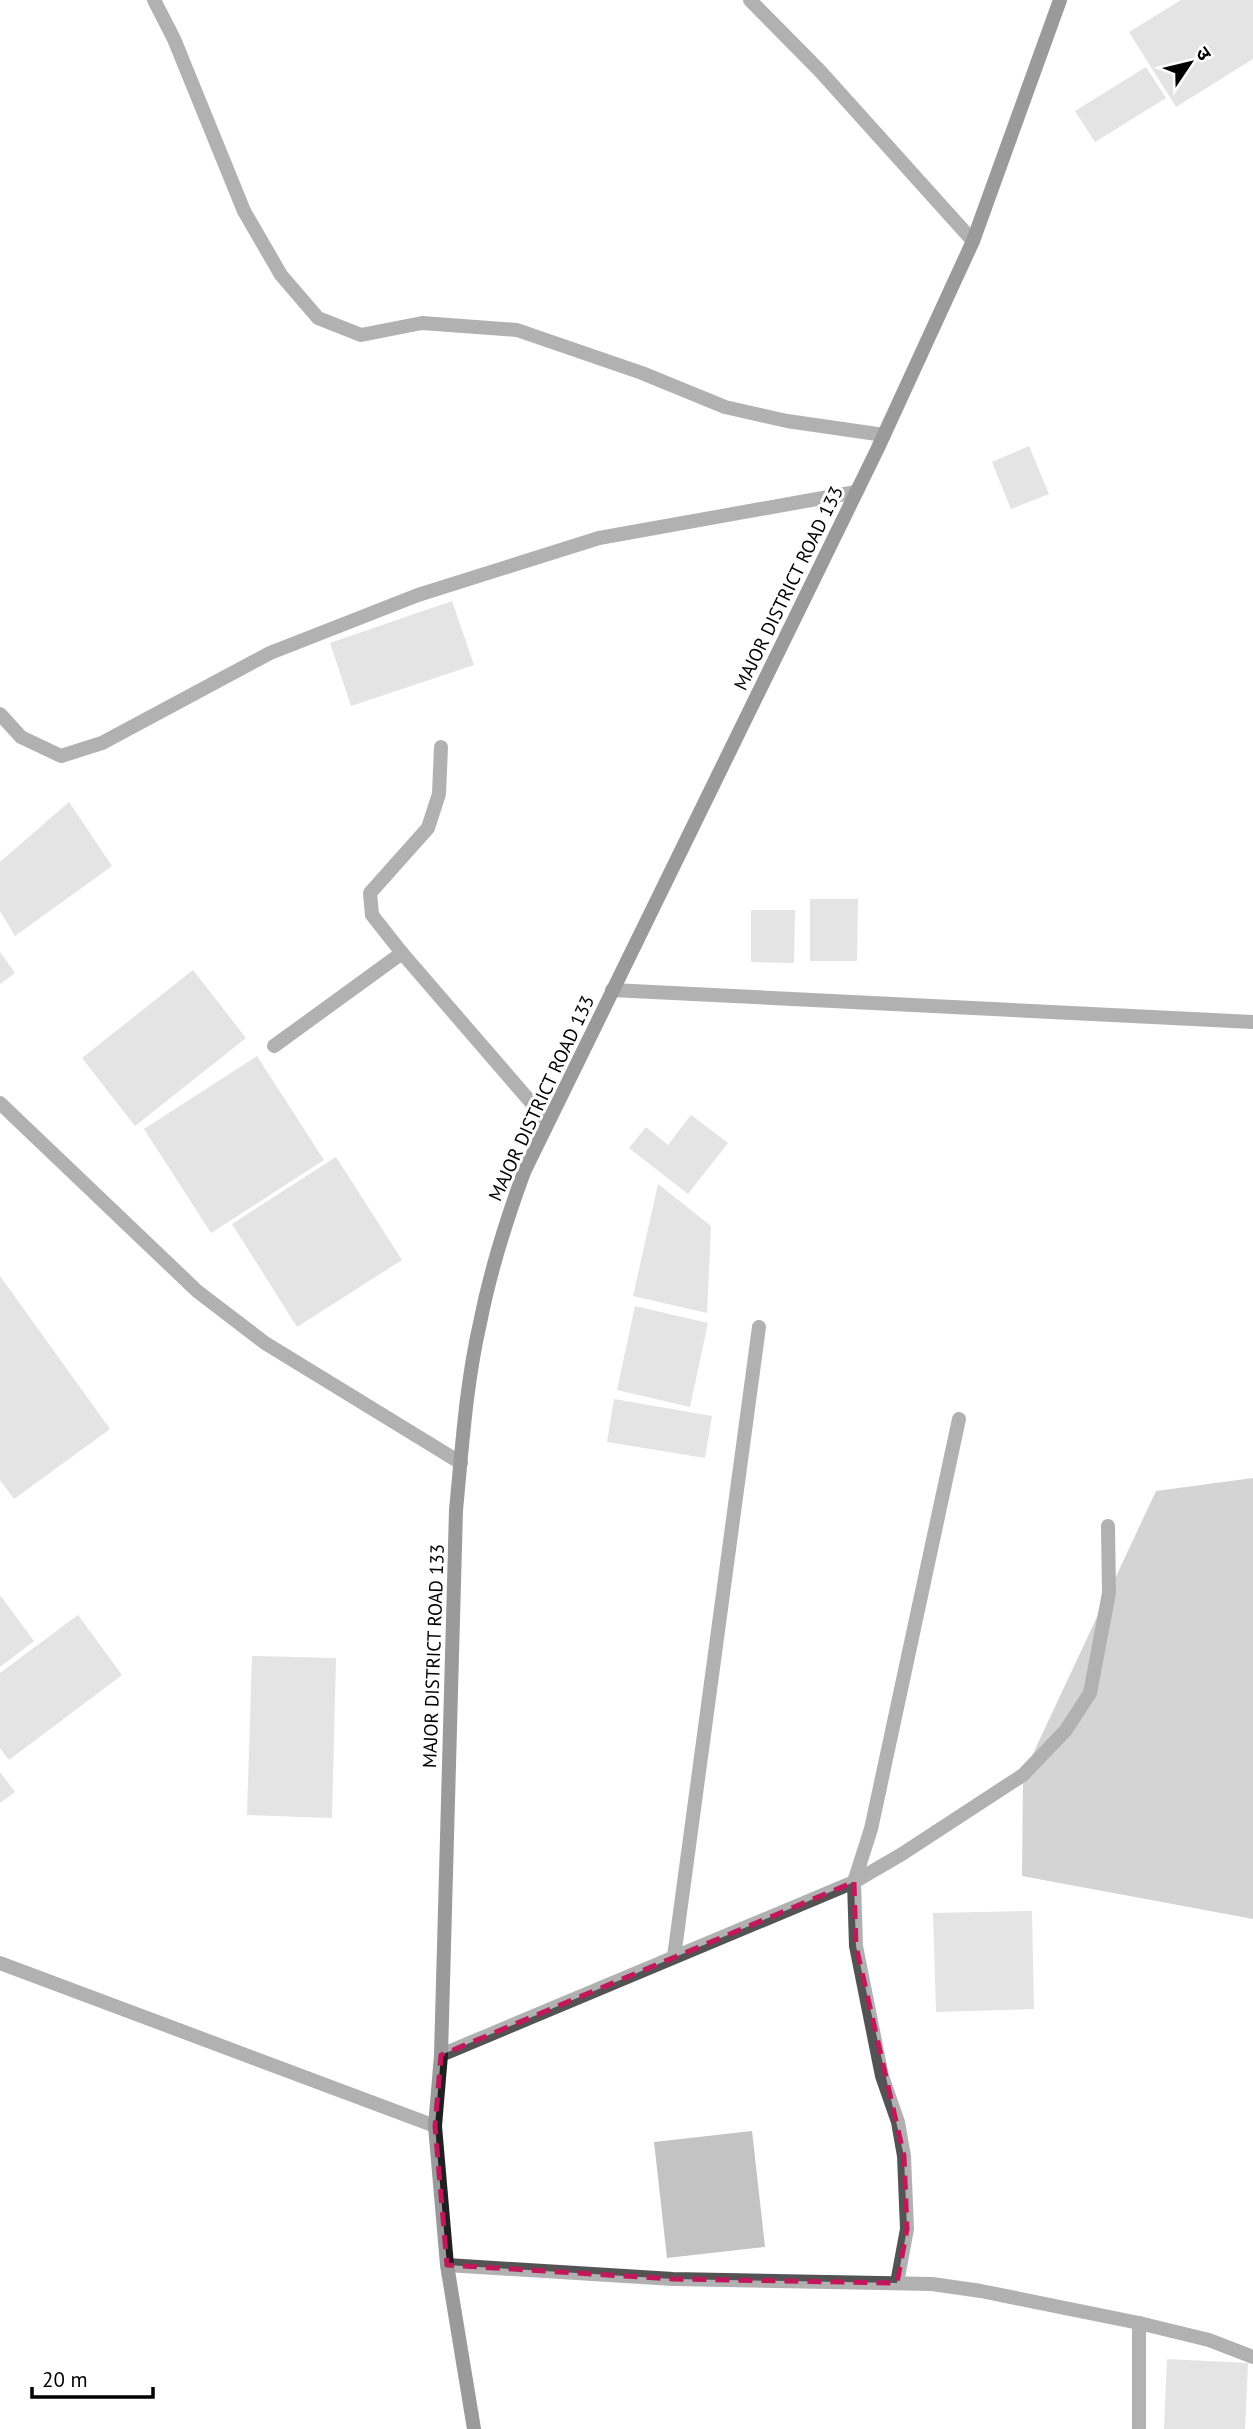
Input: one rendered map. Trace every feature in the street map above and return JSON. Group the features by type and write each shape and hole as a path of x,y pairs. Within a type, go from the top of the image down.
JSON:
{"main road":[{"name":"MAJOR DISTRICT ROAD 133","path":"473,2429 447,2265 435,2126 441,2055 456,1510 479,1324 506,1220 524,1172 884,435 973,241 1060,0"}],"street":[{"path":"154,0 174,39 244,211 281,275 318,318 361,335 422,323 517,330 642,373 725,407 788,421 884,435"},
{"path":"750,0 820,71 973,241"},
{"path":"0,715 21,737 61,756 102,743 270,653 418,595 599,538 856,492"},
{"path":"441,747 439,794 428,828 370,892 372,915 401,953 548,1122"},
{"path":"274,1046 401,953"},
{"path":"612,990 1253,1022"},
{"path":"0,1103 207,1299 265,1343 461,1463"},
{"path":"674,1957 759,1327"},
{"path":"897,2283 907,2229 904,2156 898,2122 882,2076 856,1946 854,1882 874,1816 959,1419"},
{"path":"441,2055 854,1882 1023,1775 1066,1730 1090,1693 1109,1593 1108,1526"},
{"path":"0,1963 435,2126"},
{"path":"447,2265 673,2279 932,2284 981,2291 1139,2323 1209,2340 1253,2357"},
{"path":"1139,2323 1139,2429"}],"highlighted area":[{"path":"854,1882 856,1946 904,2156 907,2229 897,2283 673,2279 447,2265 435,2126 441,2055"}],"shaded area":[{"path":"1253,1478 1253,1919 1022,1876 1023,1775 1156,1491"}],"building":[{"path":"1181,0 1253,0 1253,59 1176,107 1129,32"},
{"path":"1146,67 1166,98 1095,142 1075,111"},
{"path":"1029,446 1049,494 1011,509 992,462"},
{"path":"452,601 474,665 351,706 330,643"},
{"path":"69,802 112,866 15,936 0,911 0,862"},
{"path":"810,899 858,899 857,961 810,961"},
{"path":"751,910 795,910 794,963 751,962"},
{"path":"0,952 15,973 0,984"},
{"path":"193,970 246,1038 135,1126 82,1058"},
{"path":"257,1056 324,1160 211,1233 144,1129"},
{"path":"691,1115 728,1143 688,1194 629,1148 646,1127 668,1145"},
{"path":"336,1157 402,1260 297,1327 232,1224"},
{"path":"658,1184 711,1226 707,1313 633,1296"},
{"path":"0,1276 110,1429 14,1499 0,1480"},
{"path":"635,1306 708,1323 690,1407 617,1390"},
{"path":"614,1399 712,1416 705,1458 607,1442"},
{"path":"0,1595 34,1641 0,1667"},
{"path":"78,1615 122,1675 9,1760 0,1748 0,1673"},
{"path":"252,1656 336,1658 332,1818 247,1815"},
{"path":"0,1772 15,1792 0,1803"},
{"path":"1032,1911 1034,2009 936,2012 933,1913"},
{"path":"752,2131 765,2247 667,2258 654,2142"},
{"path":"1167,2359 1248,2363 1245,2429 1164,2429"}]}
